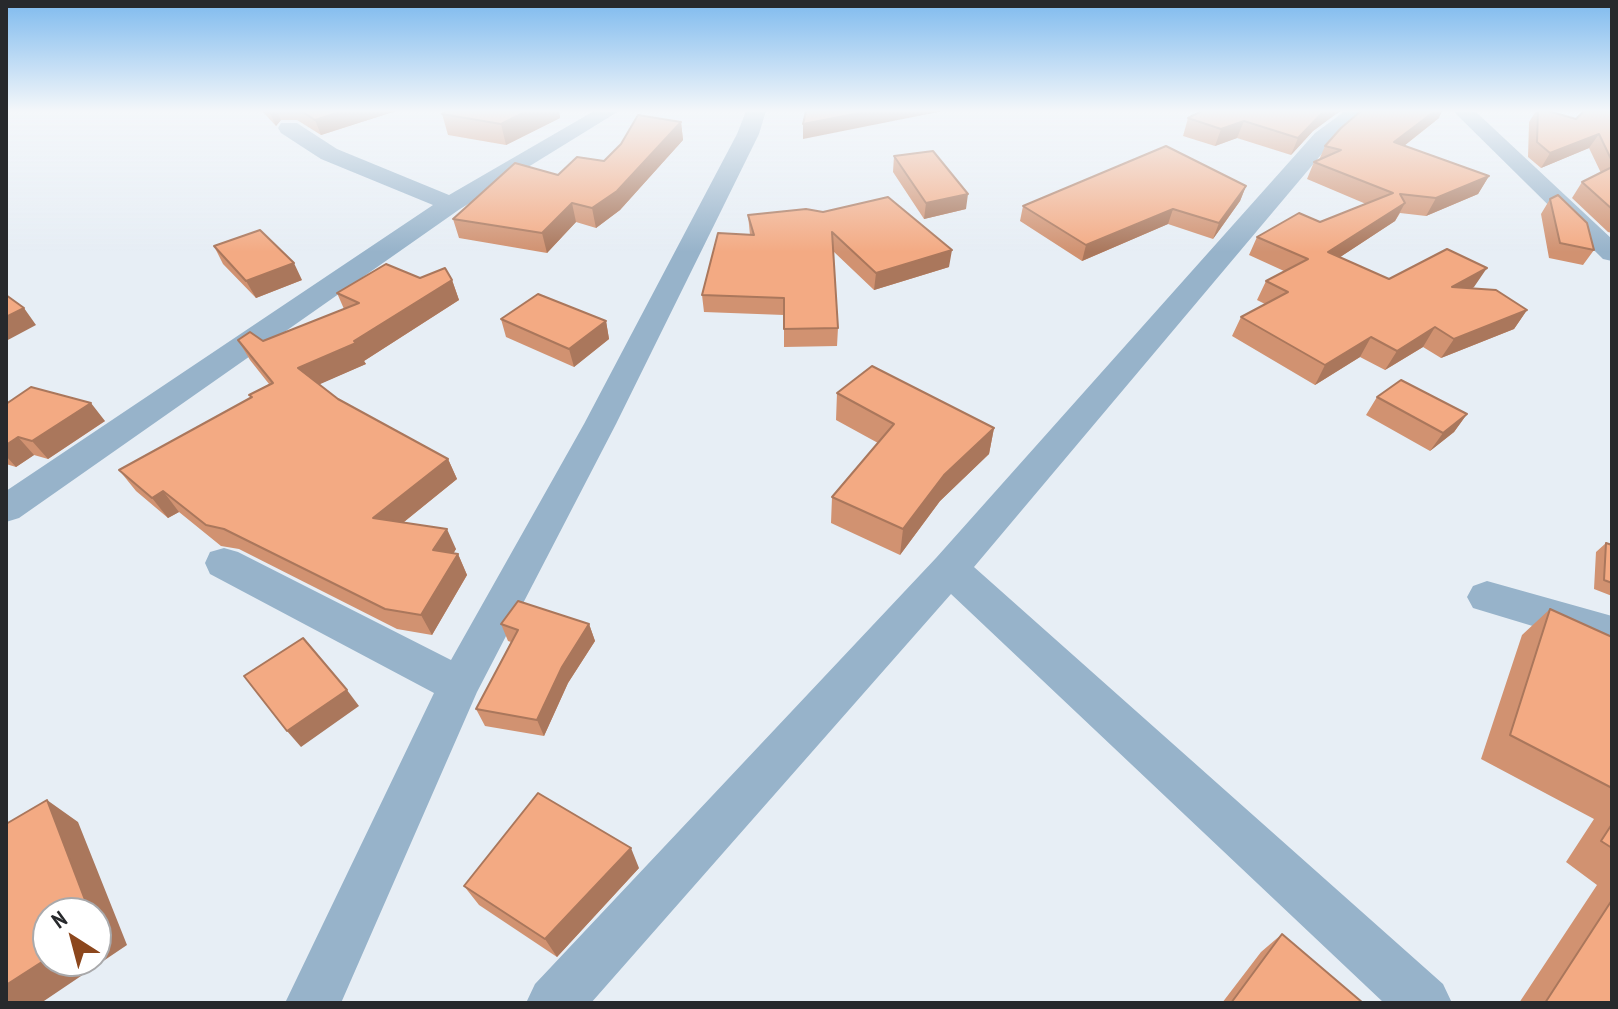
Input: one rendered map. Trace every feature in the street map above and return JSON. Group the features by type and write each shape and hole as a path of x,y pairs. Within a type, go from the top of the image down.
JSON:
{"street":[{"path":"339,158 451,204"},
{"path":"7,507 451,204 529,158"},
{"path":"313,1003 459,685 600,424 736,158"},
{"path":"554,1003 950,569 1306,158"},
{"path":"1511,158 1612,253"},
{"path":"224,563 459,685"},
{"path":"950,569 1424,1003"},
{"path":"1487,597 1612,633"}],"building":[{"path":"576,158 604,161 607,158 648,158 617,191 592,208 572,203 542,233 453,219 515,163 558,175"},
{"path":"895,158 939,158 968,194 926,203"},
{"path":"1137,158 1190,158 1246,186 1219,223 1173,209 1086,245 1023,206"},
{"path":"1323,158 1439,158 1489,176 1436,198 1400,194 1405,203 1328,252 1389,279 1447,249 1487,268 1452,287 1496,290 1527,310 1454,339 1435,327 1397,351 1371,337 1325,365 1241,317 1288,292 1266,281 1308,259 1257,237 1299,213 1320,222 1393,193 1314,162"},
{"path":"1612,167 1612,209 1582,182"},
{"path":"1558,195 1587,223 1594,250 1560,243 1550,199"},
{"path":"888,197 952,250 876,273 832,232 838,328 784,329 784,298 702,295 718,233 754,235 748,215 806,209 823,212"},
{"path":"260,230 294,263 246,281 214,246"},
{"path":"386,264 420,278 445,268 452,280 354,341 356,343 298,368 338,399 448,459 373,518 447,529 433,550 458,554 421,615 385,609 224,529 206,525 163,491 152,498 119,470 273,383 238,340 250,332 263,341 359,303 337,293"},
{"path":"538,294 606,321 569,349 501,319"},
{"path":"6,295 24,308 6,317"},
{"path":"872,366 994,428 944,475 903,529 832,497 894,424 837,393"},
{"path":"1401,380 1467,414 1443,433 1377,397"},
{"path":"31,387 91,403 32,441 18,437 6,445 6,404"},
{"path":"1606,543 1612,545 1612,583 1604,580"},
{"path":"518,601 589,624 562,667 537,720 476,709 518,630 501,624"},
{"path":"1550,609 1612,637 1612,788 1510,735"},
{"path":"303,638 347,690 287,731 244,676"},
{"path":"538,793 631,848 545,939 464,886"},
{"path":"47,800 84,897 32,897 32,968 6,985 6,824"},
{"path":"1612,824 1612,848 1601,841"},
{"path":"1612,900 1612,1003 1545,1003"},
{"path":"1282,934 1363,1003 1231,1003"}]}
